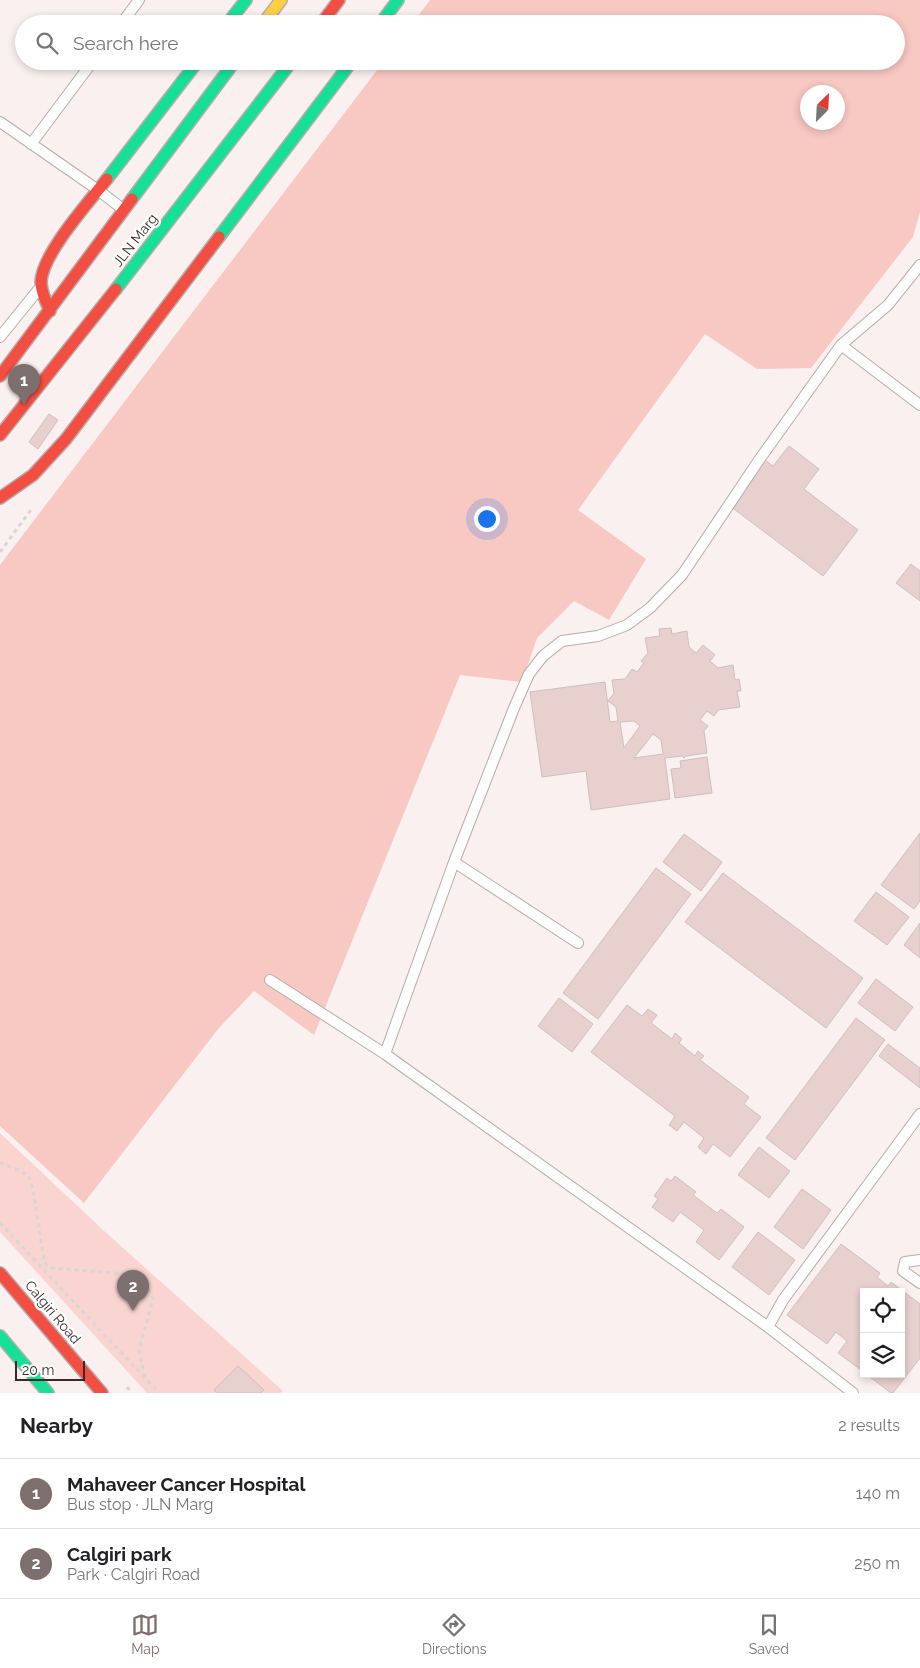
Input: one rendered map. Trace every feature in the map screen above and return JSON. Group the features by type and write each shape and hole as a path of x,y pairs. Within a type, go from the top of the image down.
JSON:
{"main road":[{"path":"234,15 246,0"},
{"path":"270,15 281,0"},
{"path":"328,15 339,0"},
{"path":"387,15 398,0"},
{"path":"50,311 40,288 41,277 45,265 57,244 191,70"},
{"name":"JLN Marg","path":"0,376 228,70"},
{"name":"JLN Marg","path":"0,435 112,295 285,70"},
{"path":"0,498 33,475 66,439 345,70"},
{"name":"Calgiri Road","path":"0,1274 102,1393"},
{"path":"0,1336 48,1393"}],"lane":[{"path":"128,15 139,0"},
{"path":"31,144 86,70"},
{"path":"0,122 125,210"},
{"path":"386,1054 454,862 529,674 543,656 562,641 598,636 627,625 650,608 682,575 759,460 841,346 888,305 920,265"},
{"path":"0,336 40,288"},
{"path":"841,346 920,406"},
{"path":"454,862 578,943"},
{"path":"270,980 386,1054 768,1327 853,1393"},
{"path":"768,1327 783,1300 920,1114"},
{"path":"920,1260 905,1262 903,1272 920,1283"}],"path":[{"path":"0,1163 19,1170 28,1176 33,1190 44,1260 47,1266 128,1274 143,1280 153,1298 139,1350 145,1378"},
{"path":"0,1223 159,1393"}],"shaded area":[{"path":"430,0 920,0 920,212 913,237 811,368 757,369 705,334 578,510 646,559 609,620 574,601 537,638 522,682 460,675 314,1035 254,991 218,1029 84,1203 0,1126 0,565 377,70 905,70 905,15 419,15"},
{"path":"0,1133 103,1230 283,1391 280,1393 147,1393 0,1232"}],"building":[{"path":"49,414 58,420 38,449 29,442"},
{"path":"789,446 819,469 804,489 858,530 823,576 730,506 765,460 773,466"},
{"path":"911,564 920,571 920,601 896,583"},
{"path":"671,628 672,634 687,631 689,647 696,653 703,645 715,655 710,661 718,668 733,665 735,680 739,679 741,691 737,691 740,707 718,710 714,716 707,711 700,720 708,726 704,731 707,753 686,756 684,758 682,756 665,758 670,799 591,810 586,771 542,777 530,692 605,682 610,722 618,721 616,707 608,701 614,693 612,680 625,679 632,669 637,672 644,663 641,661 648,653 645,638 660,636 659,629","holes":["634,721 640,726 624,748 620,722","653,734 661,740 663,754 634,758"]},
{"path":"707,757 712,793 675,798 671,769 681,768 680,761"},
{"path":"920,833 920,901 914,909 881,885"},
{"path":"684,834 722,862 701,891 663,862"},
{"path":"656,868 691,894 598,1019 563,993"},
{"path":"723,873 863,978 826,1028 685,922"},
{"path":"876,892 909,917 887,945 854,921"},
{"path":"920,923 920,958 904,945"},
{"path":"876,979 913,1007 895,1031 858,1003"},
{"path":"559,998 593,1024 572,1052 538,1026"},
{"path":"627,1005 642,1016 648,1009 657,1015 651,1023 672,1039 675,1033 682,1039 679,1043 695,1056 698,1051 704,1056 700,1060 749,1097 744,1104 761,1117 730,1157 713,1144 706,1154 698,1147 704,1138 684,1122 677,1131 669,1125 675,1116 591,1052"},
{"path":"856,1018 885,1040 795,1160 766,1138"},
{"path":"888,1044 920,1068 920,1088 879,1056"},
{"path":"759,1147 790,1171 769,1198 738,1175"},
{"path":"675,1176 696,1192 693,1195 717,1213 721,1209 744,1227 719,1260 696,1242 704,1230 680,1212 673,1222 652,1207 658,1199 654,1196 667,1178 671,1181"},
{"path":"802,1189 831,1210 803,1249 774,1227"},
{"path":"758,1232 795,1260 769,1295 732,1267"},
{"path":"841,1244 880,1273 877,1277 888,1286 891,1282 899,1288 860,1288 860,1369 838,1353 847,1341 836,1332 827,1344 787,1315"},
{"path":"905,1293 920,1304 920,1358 905,1377"},
{"path":"238,1366 264,1390 261,1393 217,1393 214,1390"},
{"path":"871,1378 905,1378 891,1393"}],"traffic: fast":[{"path":"234,15 246,0"},
{"path":"387,15 398,0"},
{"path":"107,179 191,70"},
{"path":"132,199 228,70"},
{"path":"116,289 285,70"},
{"path":"219,237 345,70"},
{"path":"0,1336 48,1393"}],"traffic: slow":[{"path":"270,15 281,0"}],"traffic: jam":[{"path":"328,15 339,0"},
{"path":"50,311 41,286 43,270 49,257 78,214 107,179"},
{"path":"0,376 132,199"},
{"path":"0,498 33,475 66,439 219,237"},
{"path":"0,435 116,289"},
{"path":"0,1273 102,1393"}],"place":[{"name":"Mahaveer Cancer Hospital","path":"24,405"},
{"name":"Calgiri park","path":"133,1311"}]}
